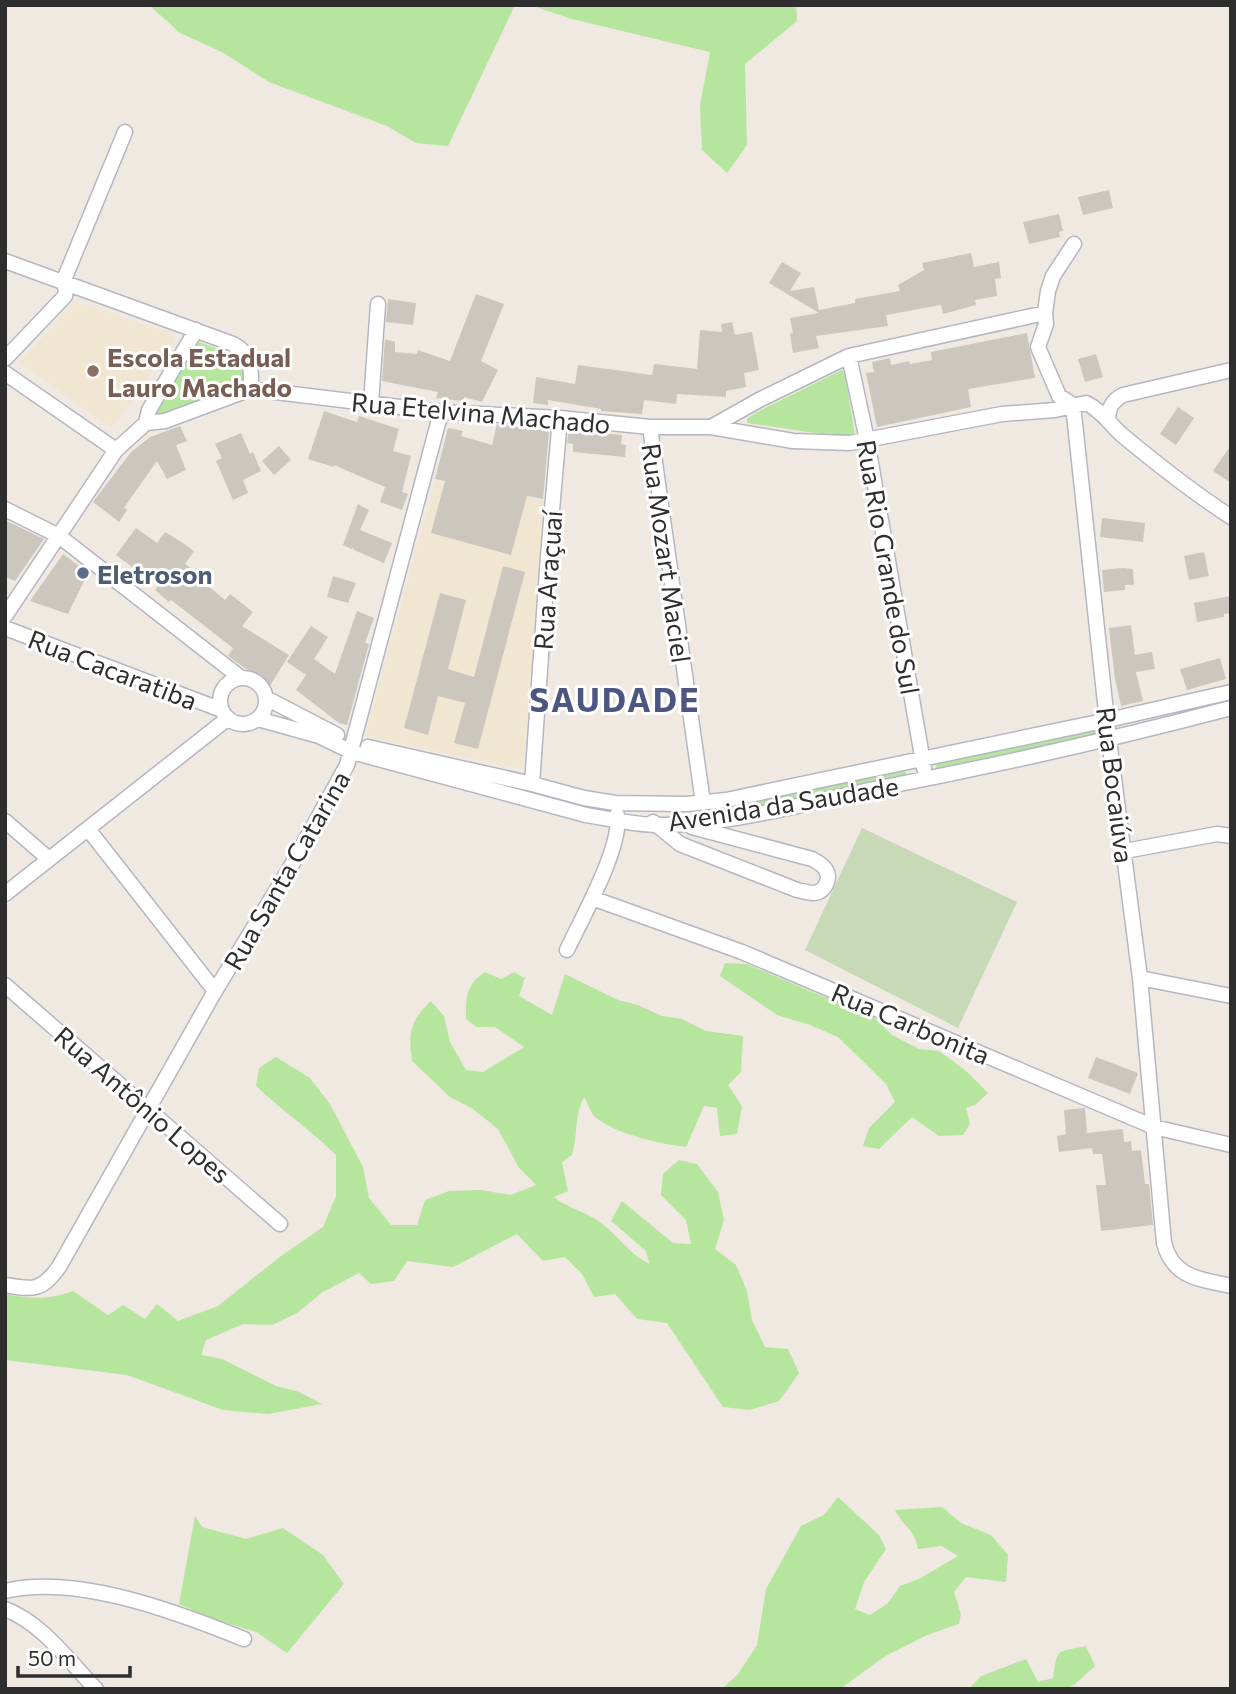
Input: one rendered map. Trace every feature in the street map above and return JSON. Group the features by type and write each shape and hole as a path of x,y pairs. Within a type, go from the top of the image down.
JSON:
{"street":[{"path":"5,359 61,302 66,289 63,282 125,132"},
{"path":"1073,405 1059,396 1038,346 1046,324 1048,290 1053,276 1074,243"},
{"path":"5,261 243,349 251,367 251,389 165,421 146,423"},
{"path":"371,404 378,304"},
{"name":"Rua Etelvina Machado","path":"711,427 849,356 1045,313"},
{"path":"5,616 116,450 146,423 149,410 196,330"},
{"name":"Rua Rio Grande do Sul","path":"849,356 867,440 925,779"},
{"path":"1108,421 1108,410 1123,395 1231,370"},
{"path":"5,373 116,450"},
{"name":"Rua Etelvina Machado","path":"251,389 442,411 650,427 711,427 756,436 824,444 867,440 1002,414 1055,410 1086,402 1194,494 1231,517"},
{"name":"Rua Bocaiúva","path":"1073,405 1110,740 1140,978 1164,1243 1167,1255 1176,1267 1199,1278 1231,1286"},
{"name":"Rua Santa Catarina","path":"5,1285 24,1289 38,1288 49,1280 59,1267 347,765 442,411"},
{"name":"Rua Araçuaí","path":"532,784 560,418"},
{"name":"Rua Mozart Maciel","path":"650,427 703,803"},
{"path":"5,509 60,536 242,678 253,680 262,687 266,698 265,709 258,719 243,724 225,714"},
{"name":"Rua Cacaratiba","path":"5,628 225,714"},
{"path":"225,714 222,693 226,685 242,678"},
{"name":"Avenida da Saudade","path":"266,698 353,748 532,784 584,798 615,803 663,804 726,800 1231,692"},
{"name":"Avenida da Saudade","path":"258,719 586,815 656,825 735,817 925,779 1110,740 1231,708"},
{"path":"5,894 88,830 225,714"},
{"path":"567,950 611,852 618,821 615,803"},
{"path":"636,803 656,825 680,844 806,892 821,891 826,885 828,876 825,868 813,859 681,824 663,804"},
{"path":"5,821 49,859"},
{"path":"88,830 215,991"},
{"path":"1125,851 1217,834 1231,836"},
{"name":"Rua Carbonita","path":"592,898 742,952 1154,1127 1231,1145"},
{"path":"1140,978 1231,996"},
{"name":"Rua Antônio Lopes","path":"5,985 280,1224"},
{"path":"5,1591 43,1587 101,1594 172,1612 244,1639"},
{"path":"5,1609 36,1626 96,1689"}],"shaded area":[{"name":"Escola Estadual Lauro Machado","path":"76,302 169,332 175,340 112,428 19,362"},
{"path":"435,481 546,501 523,769 365,736"}],"green space":[{"path":"149,5 515,5 448,146 416,143 387,126 269,82 222,52 180,33"},
{"path":"530,5 796,5 797,21 745,64 747,145 727,173 702,150 700,105 710,52 572,19"},
{"path":"199,342 239,357 244,386 156,419 153,413"},
{"path":"842,370 855,435 843,437 747,423 747,419 755,413"},
{"path":"1096,729 1100,731 1098,735 940,770 935,767 940,762"},
{"path":"905,771 907,775 903,778 718,814 713,812 717,807"},
{"path":"862,828 1017,902 958,1028 805,950"},
{"path":"725,963 747,964 824,997 869,1012 892,1035 919,1049 939,1051 965,1070 988,1093 975,1105 966,1108 970,1124 963,1135 939,1136 912,1117 879,1149 863,1146 869,1128 895,1102 886,1084 838,1037 777,1015 720,976"},
{"path":"485,972 501,979 514,972 525,978 519,996 552,1015 565,974 618,1000 638,1005 662,1016 682,1019 706,1031 743,1036 741,1072 728,1085 742,1106 737,1134 720,1136 717,1108 704,1106 686,1147 651,1141 604,1123 593,1115 584,1097 578,1112 572,1155 562,1162 568,1191 554,1197 598,1221 635,1255 650,1264 645,1250 611,1221 622,1201 673,1243 691,1244 686,1220 661,1195 663,1174 679,1160 697,1164 718,1192 724,1220 715,1249 736,1265 747,1291 752,1320 765,1347 788,1349 799,1373 779,1401 750,1410 723,1407 667,1323 637,1319 615,1294 594,1297 582,1274 565,1257 543,1261 517,1234 453,1267 407,1261 394,1281 371,1284 359,1273 323,1292 297,1313 272,1325 243,1324 206,1340 201,1355 222,1359 276,1386 299,1392 322,1404 268,1414 223,1410 127,1375 5,1360 5,1294 39,1298 73,1291 108,1315 123,1305 145,1319 157,1304 178,1321 218,1306 323,1227 336,1196 336,1155 256,1086 259,1068 276,1057 310,1078 330,1104 363,1167 369,1198 391,1225 417,1225 425,1200 449,1191 481,1190 510,1195 536,1185 519,1168 498,1129 473,1109 450,1097 412,1061 412,1028 431,1001 444,1016 450,1042 466,1070 483,1072 524,1047 495,1027 476,1027 466,1019 468,992"},
{"path":"838,1497 879,1535 886,1549 864,1582 855,1609 870,1615 888,1603 900,1586 919,1579 958,1556 942,1546 918,1549 914,1537 895,1510 942,1507 961,1523 991,1535 1008,1555 1006,1582 966,1577 954,1592 961,1614 959,1624 927,1635 884,1657 840,1689 722,1689 738,1674 757,1645 766,1589 801,1526 824,1515"},
{"path":"195,1516 202,1527 246,1539 283,1528 323,1555 344,1584 287,1653 256,1632 208,1617 179,1604"},
{"path":"1086,1646 1095,1666 1066,1689 969,1689 981,1676 1026,1659 1038,1682 1053,1678 1060,1653"}],"building":[{"path":"1109,190 1113,208 1083,215 1078,197"},
{"path":"1059,214 1063,231 1059,232 1060,237 1029,244 1023,222"},
{"path":"971,253 974,267 999,262 1001,278 995,279 997,296 975,300 976,305 943,314 941,305 886,315 888,326 816,336 819,348 793,353 790,318 819,313 769,283 782,262 801,273 790,291 814,287 819,310 855,303 855,299 900,291 898,285 924,270 922,263"},
{"path":"476,294 504,304 481,361 498,370 482,402 464,397 463,401 436,398 438,392 382,381 385,339 395,342 395,352 417,354 418,350 450,361"},
{"path":"388,299 416,303 413,325 386,322"},
{"path":"732,322 735,335 752,332 759,370 744,373 746,387 726,391 726,397 677,394 676,404 644,400 642,414 601,411 548,400 548,405 533,403 536,377 575,384 578,365 652,375 654,364 697,369 700,330 722,332 721,324"},
{"path":"1027,333 1035,378 968,389 971,407 877,427 866,373 874,372 872,362 890,358 891,365 932,360 931,352"},
{"path":"1096,354 1103,377 1085,382 1078,359"},
{"path":"1178,407 1194,418 1176,445 1160,434"},
{"path":"324,411 357,422 359,416 399,429 393,451 411,456 402,492 408,494 402,510 380,502 385,487 334,465 308,459"},
{"path":"497,424 549,431 543,499 527,496 511,555 431,533 445,481 435,479 448,428 463,431 461,436 492,445"},
{"path":"180,426 187,441 176,445 186,470 167,479 157,461 124,508 127,510 119,522 93,502 131,452 150,437"},
{"path":"569,430 622,435 621,444 626,445 625,457 573,452 573,444 567,443"},
{"path":"241,433 261,471 243,480 248,493 233,500 216,461 222,458 215,444"},
{"path":"1231,445 1231,483 1213,471"},
{"path":"279,446 291,460 274,475 262,461"},
{"path":"358,504 369,510 360,530 392,543 384,563 354,550 353,547 352,549 343,545"},
{"path":"1102,518 1145,523 1143,542 1100,537"},
{"path":"5,520 44,539 15,581 5,577"},
{"path":"136,528 157,543 165,532 183,543 194,551 185,564 193,570 191,572 225,600 230,594 253,612 242,626 289,655 270,686 228,656 233,648 155,590 162,581 139,564 135,569 116,555"},
{"path":"1204,552 1209,576 1189,580 1184,556"},
{"path":"63,554 88,573 68,614 30,601"},
{"path":"503,566 525,572 478,749 454,743 465,703 438,696 428,735 404,728 440,593 466,600 448,669 474,677"},
{"path":"1133,569 1134,585 1125,585 1125,590 1104,592 1102,570"},
{"path":"333,576 356,583 348,603 327,597"},
{"path":"1231,596 1231,613 1197,622 1194,603"},
{"path":"357,611 374,618 365,643 369,644 347,725 339,723 296,690 306,675 287,662 311,626 328,637 314,659 335,674"},
{"path":"1131,625 1135,655 1152,652 1155,669 1136,672 1143,701 1121,706 1109,628"},
{"path":"1220,658 1226,679 1187,690 1180,669"},
{"path":"1096,1057 1138,1073 1130,1094 1088,1078"},
{"path":"1085,1108 1087,1133 1123,1129 1124,1142 1131,1141 1132,1151 1141,1150 1145,1184 1149,1184 1153,1225 1101,1231 1096,1185 1106,1185 1102,1154 1093,1154 1092,1148 1059,1152 1057,1136 1066,1134 1064,1110"}],"place":[{"name":"Escola Estadual Lauro Machado","path":"93,371"},
{"name":"Eletroson","path":"83,573"}],"district":[{"name":"SAUDADE","path":"615,698"}]}
